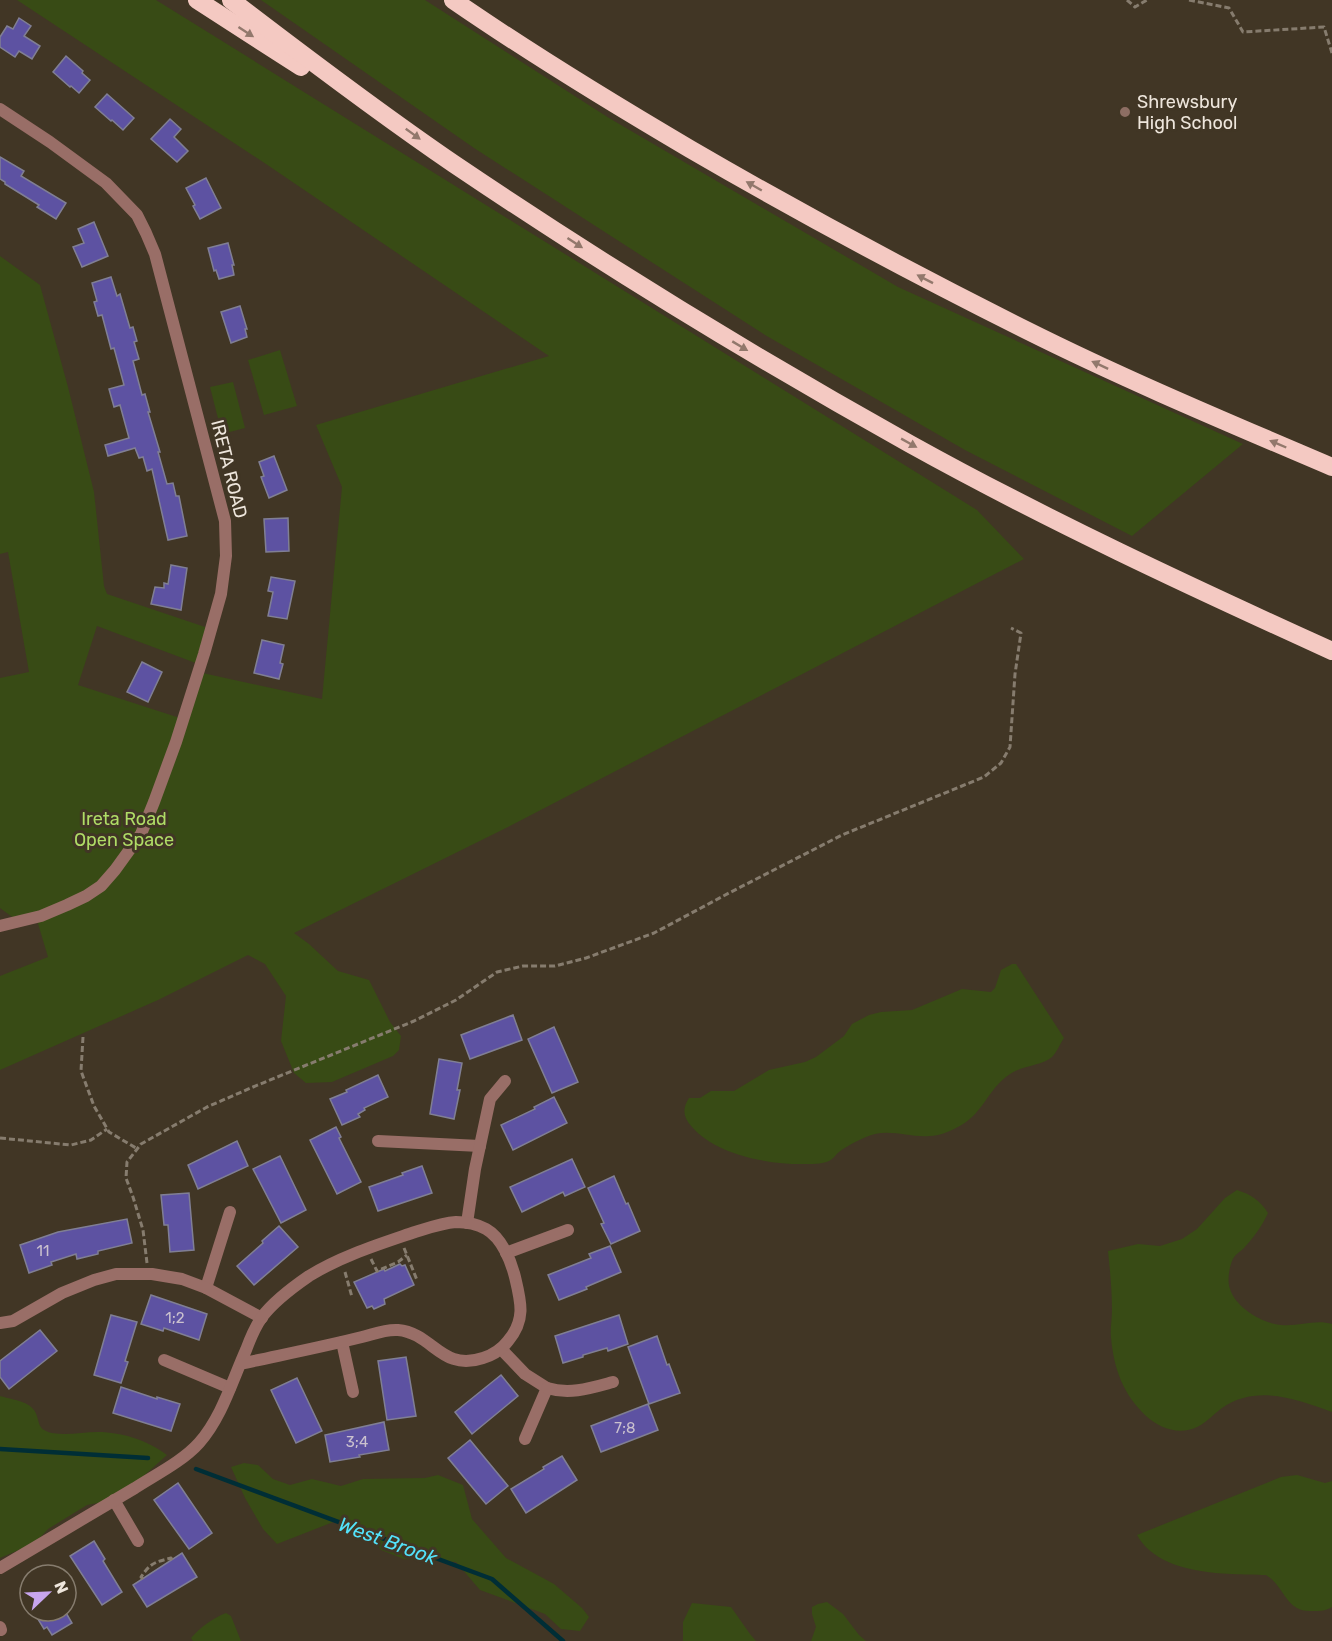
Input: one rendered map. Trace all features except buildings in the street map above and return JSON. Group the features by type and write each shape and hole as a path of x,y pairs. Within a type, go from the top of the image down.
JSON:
{"highway":[{"path":"197,0 302,68 377,109"},
{"path":"231,0 453,163 611,267 769,363 912,445 1028,506 1151,567 1332,651"},
{"path":"453,0 508,38 605,99 766,193 903,267 1104,367 1332,467"}],"street":[{"name":"IRETA ROAD","path":"0,109 106,183 137,215 154,254 169,305 225,521 226,543 222,594 176,742 141,834 115,870 100,886 86,896 41,916 0,926"},
{"path":"467,1223 490,1099 505,1081"},
{"path":"378,1141 480,1146"},
{"path":"206,1288 230,1212"},
{"path":"0,1568 157,1474 189,1452 199,1442 223,1405 252,1334 262,1318 273,1305 308,1277 331,1264 400,1237 454,1222 487,1229 493,1234 506,1253 514,1273 521,1310 520,1320 516,1331 502,1350 486,1357 470,1362 455,1360 442,1354 421,1338 393,1329 240,1364"},
{"path":"506,1253 568,1230"},
{"path":"0,1323 13,1322 62,1293 116,1274 148,1274 182,1279 206,1288 262,1318"},
{"path":"342,1342 352,1392"},
{"path":"502,1350 525,1374 547,1388 558,1391 585,1390 613,1382"},
{"path":"164,1360 230,1388"},
{"path":"525,1439 547,1388"},
{"path":"114,1500 138,1541"}],"path":[{"path":"1127,0 1136,7 1147,0"},
{"path":"1189,0 1229,8 1243,32 1323,27 1332,53"},
{"path":"148,1274 143,1230 126,1178 127,1162 141,1144 207,1107 414,1021 456,1000 497,972 524,966 555,966 586,958 654,933 842,835 984,777 1000,764 1010,747 1015,674 1021,633 1011,628"},
{"path":"83,1037 81,1071 94,1106 109,1132 137,1149"},
{"path":"0,1138 71,1146 91,1140 107,1129"},
{"path":"403,1246 417,1280"},
{"path":"370,1257 376,1271 398,1262 407,1255"},
{"path":"343,1268 352,1297"},
{"path":"143,1579 141,1577 152,1564 162,1559 171,1558 172,1560"}],"green space":[{"name":"Ireta Road Open Space","path":"17,0 156,0 977,510 1024,559 506,828 294,933 338,971 369,980 390,1022 401,1036 399,1050 393,1056 332,1082 306,1083 294,1073 281,1041 286,996 265,964 248,955 158,1000 0,1070 0,976 48,957 36,917 19,922 0,908 0,678 29,672 8,552 0,554 0,256 40,285 94,492 104,586 107,594 211,629 201,665 97,626 78,685 183,719 198,672 322,699 342,487 316,425 549,356 263,162"},
{"path":"261,0 425,0 609,118 898,287 1243,444 1132,536 965,450 765,335 474,148"},
{"path":"280,350 297,406 264,415 248,360"},
{"path":"233,382 245,428 222,434 210,387"},
{"path":"1016,964 1064,1038 1052,1057 1010,1074 1002,1080 973,1117 943,1134 916,1136 875,1134 851,1144 827,1162 792,1164 760,1160 729,1151 702,1137 687,1120 684,1109 689,1098 700,1098 711,1091 734,1091 769,1070 805,1062 816,1057 844,1036 852,1024 869,1015 912,1010 962,989 991,992 995,988 1001,970"},
{"path":"1237,1190 1255,1199 1268,1213 1254,1236 1233,1259 1229,1275 1230,1289 1244,1308 1258,1318 1274,1324 1319,1322 1332,1324 1332,1412 1291,1399 1263,1395 1235,1401 1193,1429 1171,1430 1155,1423 1138,1408 1117,1371 1111,1338 1112,1303 1108,1251 1138,1244 1160,1246 1182,1239 1197,1229 1225,1198"},
{"path":"0,1396 23,1402 31,1407 41,1427 52,1433 116,1434 144,1442 167,1455 129,1489 108,1501 87,1505 48,1529 35,1543 0,1558"},
{"path":"244,1463 258,1465 273,1479 290,1485 312,1479 341,1486 363,1479 425,1478 438,1475 463,1485 472,1519 506,1558 554,1584 589,1617 580,1631 561,1629 545,1614 480,1590 456,1562 404,1559 381,1550 369,1533 341,1519 277,1544 263,1529 231,1467"},
{"path":"1297,1475 1325,1483 1332,1481 1332,1607 1327,1609 1304,1611 1297,1608 1266,1575 1214,1573 1177,1565 1161,1558 1137,1535 1281,1477"},
{"path":"827,1602 843,1614 866,1641 811,1641 816,1627 812,1607"},
{"path":"692,1603 731,1607 756,1641 683,1641 683,1622"},
{"path":"226,1613 231,1616 241,1641 193,1641 191,1638 203,1627"}],"waterway":[{"name":"West Brook","path":"0,1449 148,1458"},
{"name":"West Brook","path":"196,1469 492,1579 563,1641"}],"place":[{"name":"Shrewsbury High School","path":"1125,112"}]}
